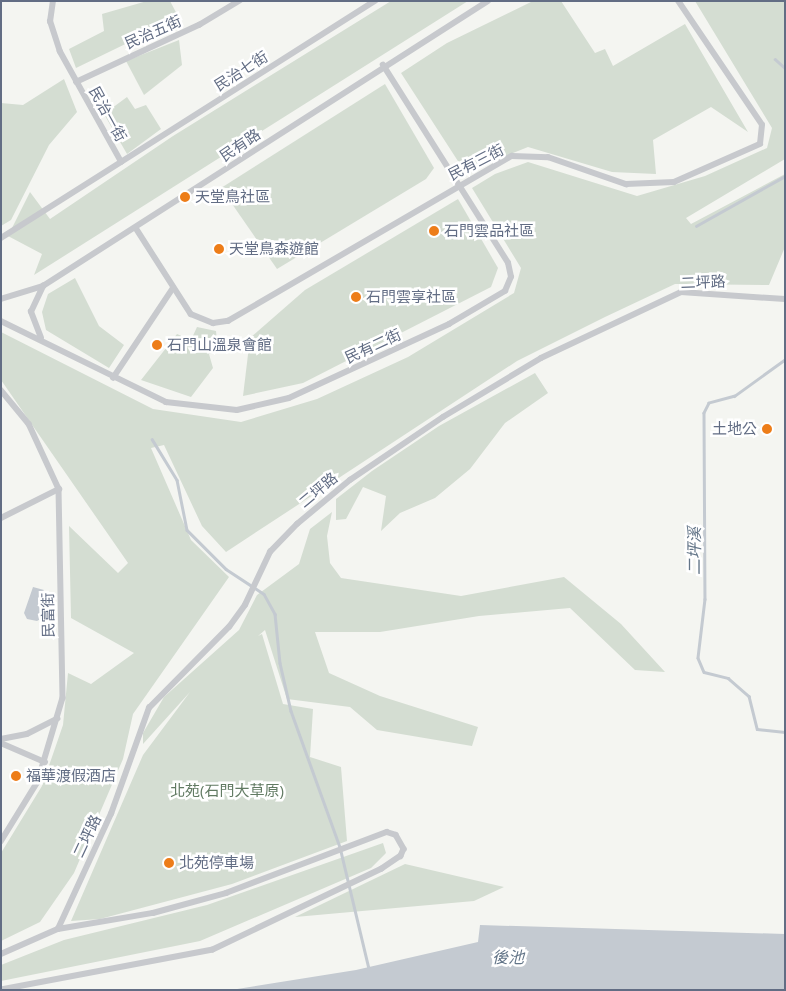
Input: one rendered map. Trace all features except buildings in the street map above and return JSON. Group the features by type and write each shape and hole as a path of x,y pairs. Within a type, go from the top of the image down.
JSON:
{"street":[{"name":"民治一街","path":"1,238 121,162 76,82 50,22 53,1"},
{"name":"民治五街","path":"76,82 199,25 239,1"},
{"name":"民治七街","path":"121,162 375,1"},
{"name":"民有路","path":"1,299 43,286 136,228 383,66 488,1"},
{"name":"民有三街","path":"136,228 190,314 213,323 228,321 497,162 526,154 548,157 612,182 650,185 674,182 760,144 762,124 678,1"},
{"name":"民有二街","path":"1,320 41,339 113,378 171,403 237,410 289,398 449,324 505,291 510,277 508,263 383,66"},
{"path":"41,339 31,312 43,286"},
{"path":"113,378 173,288"},
{"name":"二坪路","path":"58,929 111,814 148,708 225,631 245,605 270,552 297,524 350,480 443,417 541,358 682,292 785,299"},
{"name":"民富街","path":"1,390 29,424 60,489 63,698 45,762 28,800 1,842"},
{"path":"1,518 60,489"},
{"path":"1,739 27,734 57,719"},
{"path":"1,743 45,762"},
{"path":"1,954 58,929 152,913 226,893 387,832 396,835 404,849 402,856 382,869 213,950 2,990"}],"green space":[{"path":"147,1 170,1 179,18 76,68 69,49 104,31 102,14"},
{"path":"391,1 468,1 34,275 42,254 8,236 30,192 50,219 173,136"},
{"path":"533,1 561,1 595,53 605,49 613,66 685,24 748,132 711,107 653,140 656,174 612,172 528,147 465,172 401,73 447,43"},
{"path":"695,1 785,1 785,159 686,218 691,224 785,174 785,247 769,285 675,284 605,317 517,361 226,552 202,526 164,445 151,448 191,540 229,577 133,714 123,759 74,873 40,922 1,941 1,853 42,786 63,725 68,673 91,684 134,653 71,618 69,526 118,573 128,563 1,380 1,332 153,409 241,422 317,399 408,357 514,293 521,268 472,188 495,174 528,162 637,196 705,176 767,148 772,128"},
{"path":"179,40 182,65 144,95 126,61"},
{"path":"64,79 77,112 49,145 11,220 1,226 1,103 23,105"},
{"path":"385,84 434,168 426,179 277,269 221,188"},
{"path":"127,97 135,109 146,105 161,129 127,154 104,114"},
{"path":"458,199 498,268 491,287 303,383 243,396 250,338 305,290"},
{"path":"75,278 99,326 124,345 109,368 46,330 42,312 48,294"},
{"path":"197,327 216,331 218,351 209,354 213,368 191,397 141,380 177,334 191,340"},
{"path":"535,373 548,393 505,423 470,469 435,498 400,513 381,531 386,496 363,487 346,519 336,520 336,499 372,471 439,426"},
{"name":"北苑(石門大草原)","path":"332,512 327,536 330,563 341,578 461,596 564,577 621,624 665,672 635,670 570,608 479,616 380,632 315,632 329,673 380,696 478,727 472,746 377,730 350,707 287,699 265,630 258,636 262,634 283,704 313,709 310,757 341,767 347,841 232,884 100,919 71,921 143,755 190,692 143,744 143,733 164,697 239,630 257,595 299,564 310,529"},
{"path":"383,843 386,853 371,868 200,941 1,981 1,965 64,940 207,905"},
{"path":"405,864 504,887 474,901 295,917"}],"water":[{"path":"33,587 44,590 39,606 44,617 37,621 27,619 24,613"},
{"name":"後池","path":"480,925 785,934 785,990 231,990 356,970 478,942"}],"waterway":[{"path":"775,59 785,68"},
{"path":"696,226 785,176"},
{"name":"二坪溪","path":"785,360 735,396 709,403 704,413 705,599 698,658 704,672 728,678 749,696 757,729 785,732"},
{"path":"152,439 177,480 187,530 226,569 264,594 275,614 280,663 291,711 340,847 369,969"}],"place":[{"name":"天堂鳥社區","path":"185,197"},
{"name":"石門雲品社區","path":"434,231"},
{"name":"天堂鳥森遊館","path":"219,249"},
{"name":"石門雲享社區","path":"356,297"},
{"name":"石門山溫泉會館","path":"157,345"},
{"name":"土地公","path":"767,429"},
{"name":"福華渡假酒店","path":"16,776"},
{"name":"北苑停車場","path":"169,863"}]}
